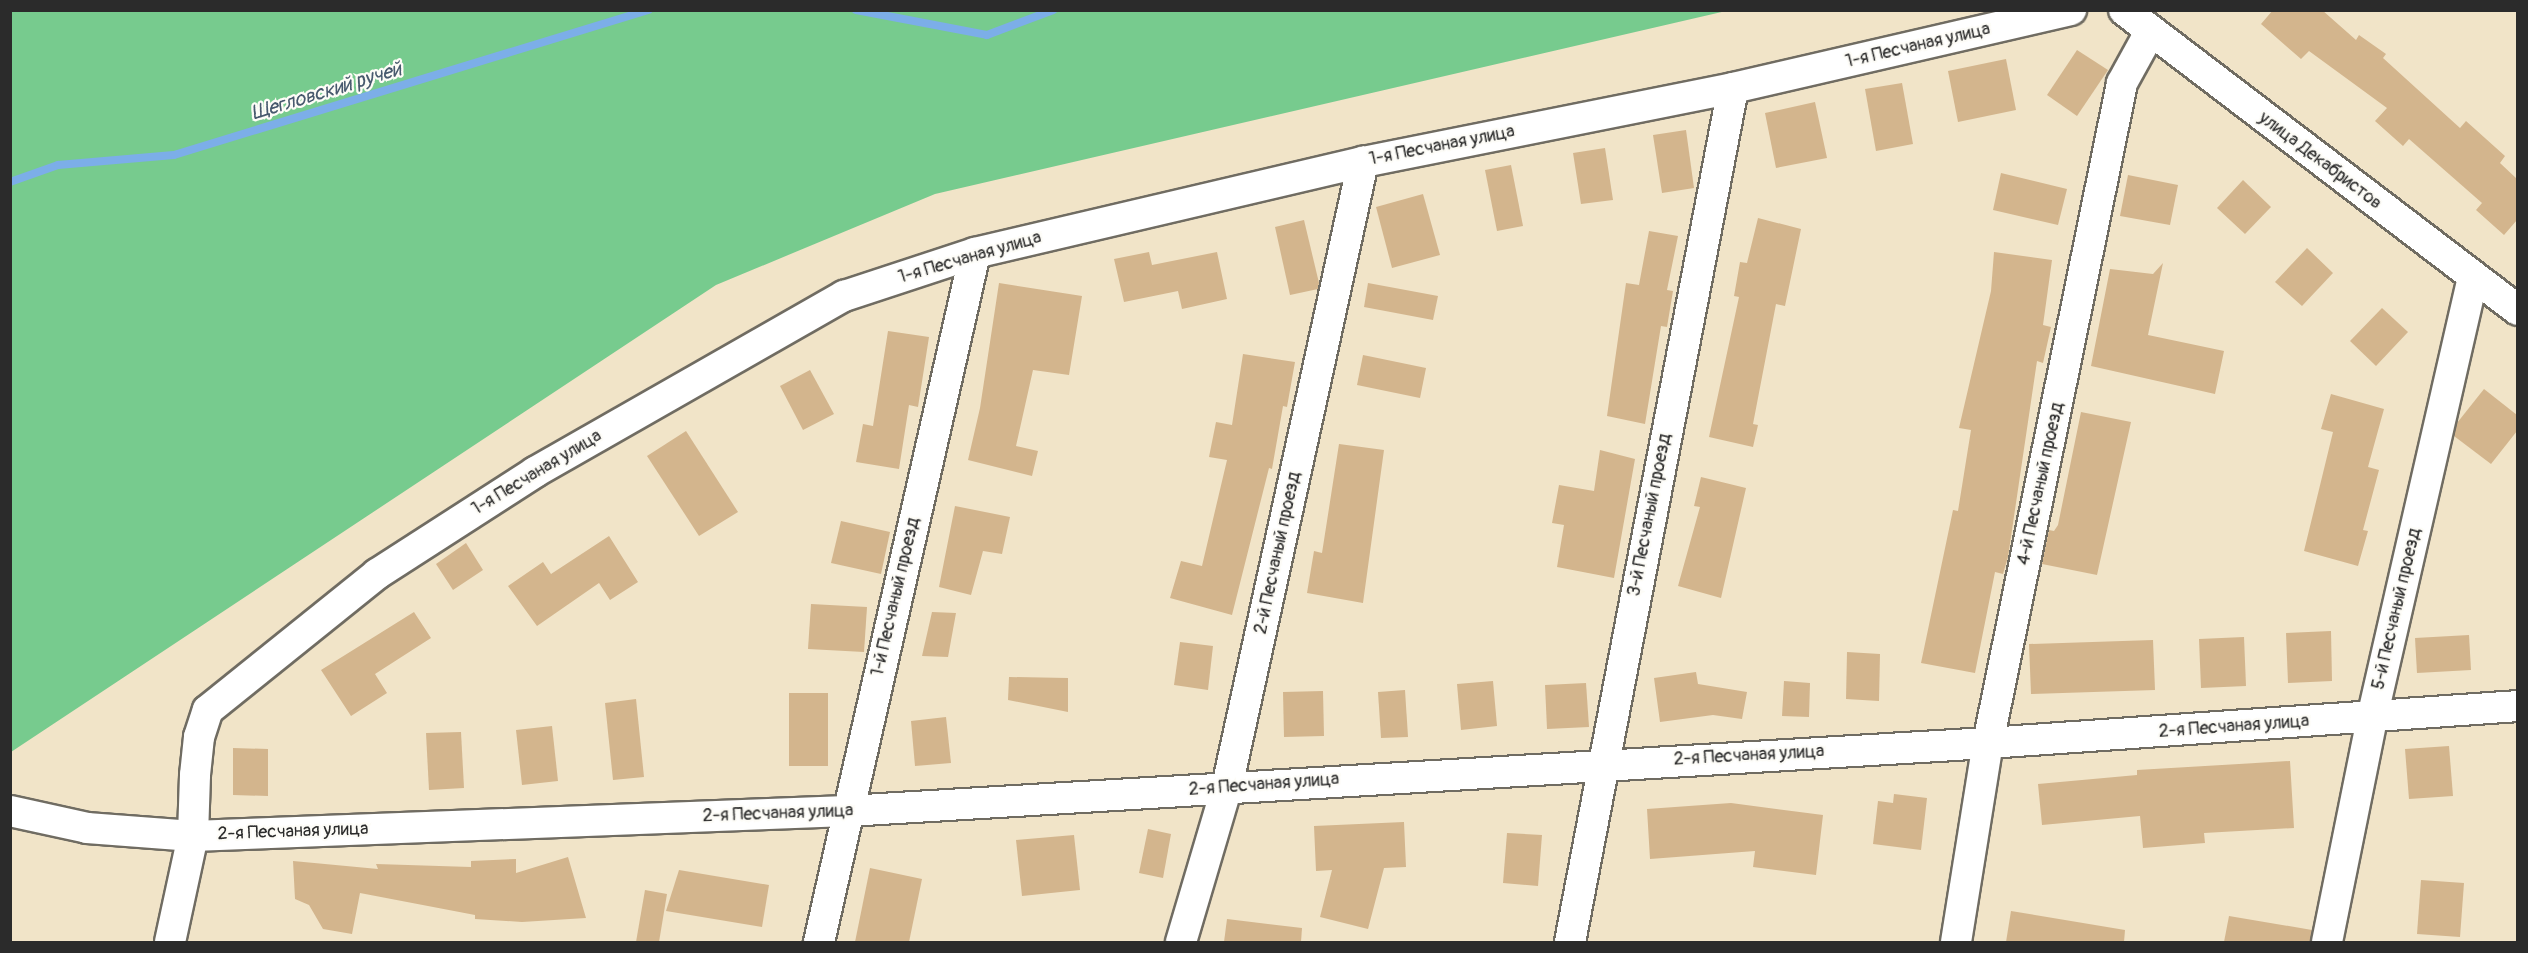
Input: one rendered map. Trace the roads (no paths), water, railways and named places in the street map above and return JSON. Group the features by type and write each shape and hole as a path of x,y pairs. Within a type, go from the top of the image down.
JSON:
{"street":[{"name":"1-я Песчаная улица","path":"170,942 193,836 198,747 208,710 377,574 535,472 844,296 975,253 1363,162 1733,88 2070,10"},
{"name":"улица Декабристов","path":"2124,10 2517,310"},
{"name":"4-й Песчаный проезд","path":"1956,942 1988,743 2122,83 2150,32"},
{"name":"3-й Песчаный проезд","path":"1570,942 1733,88"},
{"name":"2-й Песчаный проезд","path":"1181,942 1227,787 1363,162"},
{"name":"1-й Песчаный проезд","path":"819,942 975,253"},
{"name":"5-й Песчаный проезд","path":"2327,942 2372,718 2473,277"},
{"name":"2-я Песчаная улица","path":"10,811 87,828 193,836 847,811 1603,764 1988,743 2372,718 2517,706"}],"waterway":[{"name":"Щегловский ручей","path":"10,182 58,165 174,155 648,10"},
{"name":"Щегловский ручей","path":"856,10 987,35 1053,10"}]}
